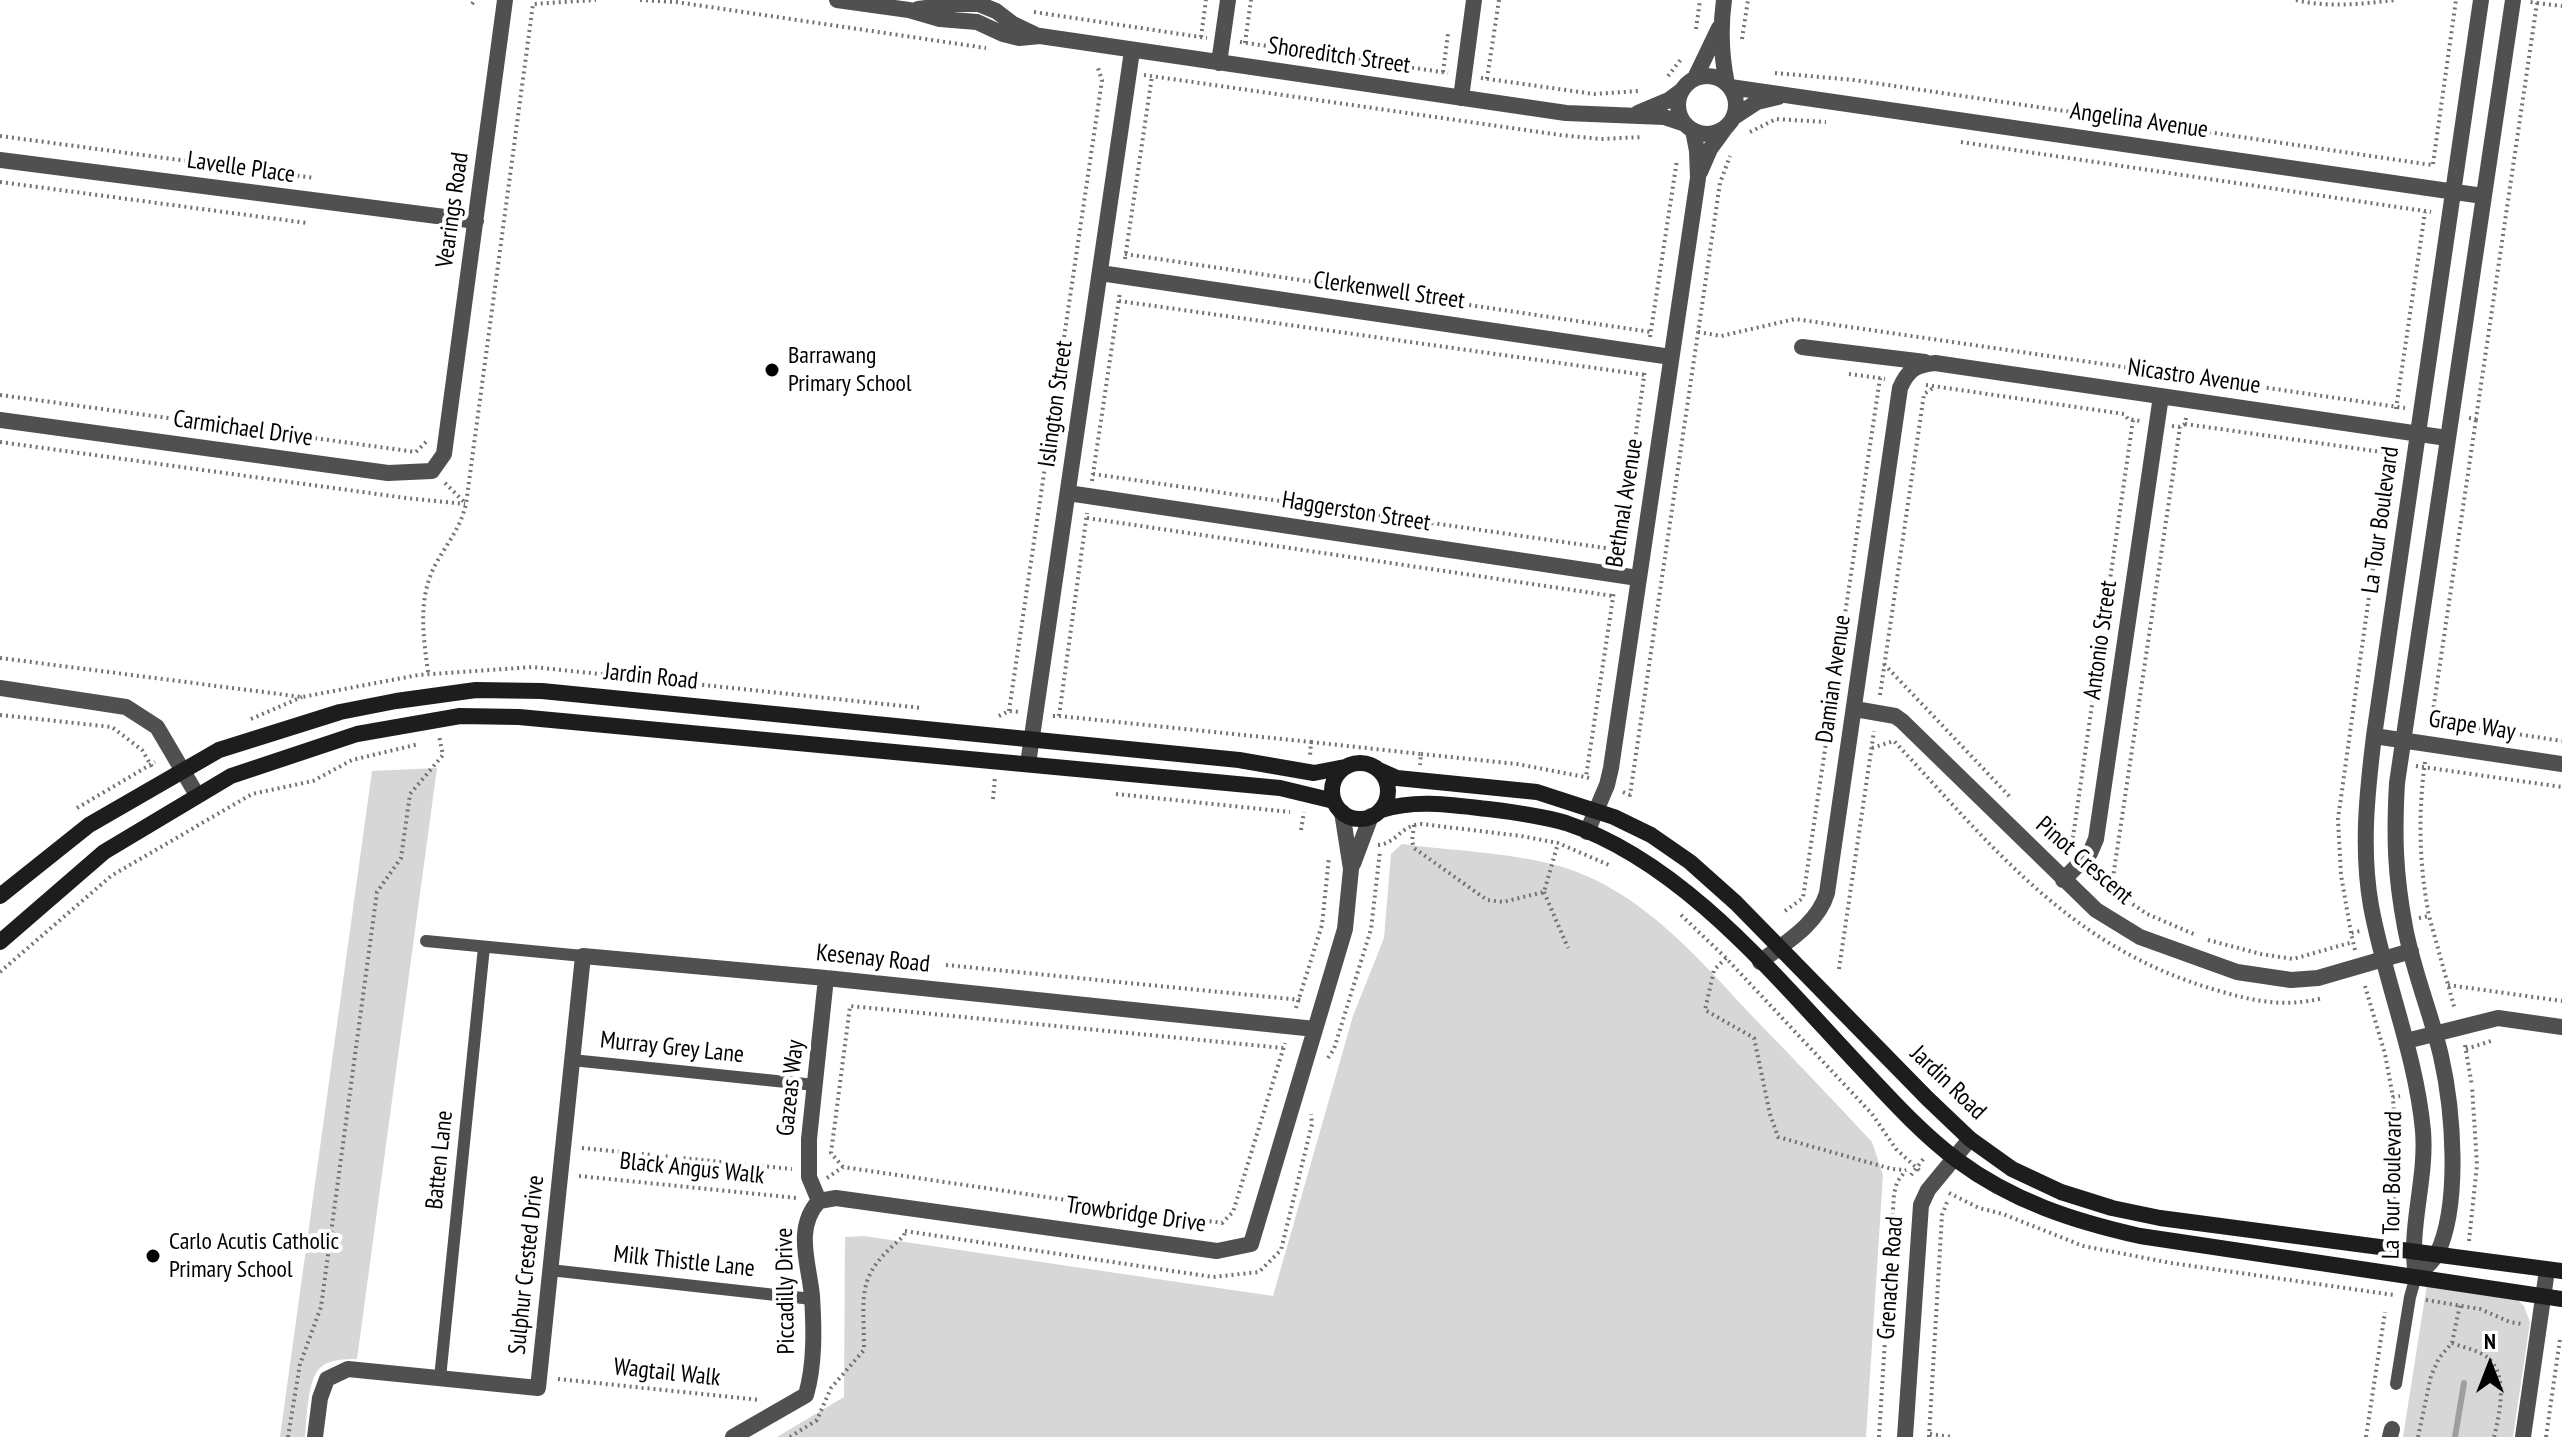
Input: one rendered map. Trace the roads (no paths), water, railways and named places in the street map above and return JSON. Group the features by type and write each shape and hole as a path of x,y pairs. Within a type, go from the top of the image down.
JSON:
{"street":[{"name":"Vearings Road","path":"447,427 505,0"},
{"name":"Shoreditch Street","path":"837,0 909,10 940,19 977,22 1019,38 1040,36 1566,113 1664,117 1689,127"},
{"path":"1219,63 1228,0"},
{"path":"1461,98 1474,0"},
{"path":"1721,23 1695,78 1681,91 1678,108 1689,127 1710,134 1730,122 1736,102 1728,86 1722,59 1724,0"},
{"name":"La Tour Boulevard","path":"2416,1276 2412,1253 2423,1175 2418,1087 2376,927 2365,859 2366,807 2481,0"},
{"name":"La Tour Boulevard","path":"2416,1276 2436,1257 2444,1230 2452,1158 2447,1089 2404,921 2395,868 2394,829 2447,438 2513,0"},
{"name":"Shoreditch Street","path":"909,10 980,2 1013,24 1040,36"},
{"path":"977,22 980,2"},
{"name":"Islington Street","path":"1028,764 1132,51"},
{"path":"1695,78 1712,76 1728,86"},
{"name":"Angelina Avenue","path":"1728,86 2483,196"},
{"name":"Shoreditch Street","path":"1633,115 1669,100 1681,91"},
{"name":"Angelina Avenue","path":"1730,122 1757,102 1788,95"},
{"name":"Bethnal Avenue","path":"1698,178 1710,149 1730,122"},
{"name":"Bethnal Avenue","path":"1587,832 1611,768 1698,178 1697,151 1689,127"},
{"name":"Lavelle Place","path":"0,160 476,221"},
{"name":"Clerkenwell Street","path":"1100,273 1671,357"},
{"name":"Nicastro Avenue","path":"1802,347 1935,363 2447,438"},
{"name":"Nicastro Avenue","path":"1906,374 1919,365 1935,363"},
{"name":"Damian Avenue","path":"1760,962 1810,922 1823,906 1855,709 1900,388 1906,374"},
{"name":"Antonio Street","path":"2063,880 2090,853 2096,839 2161,396"},
{"name":"Carmichael Drive","path":"0,420 388,473 432,471 444,454 447,427"},
{"name":"Haggerston Street","path":"1068,493 1638,578"},
{"path":"0,688 126,707 157,727 197,795"},
{"name":"Jardin Road","path":"0,896 89,825 219,750 340,712 476,690 542,691 1032,739 1239,760 1314,773 1345,767"},
{"name":"Pinot Crescent","path":"1855,709 1895,716 1902,721 2096,910 2140,937 2237,972 2291,980 2318,978 2411,951"},
{"path":"0,942 104,852 231,776 357,734 460,716 519,717 1280,788 1306,792 1356,818 1376,813 1385,803 1388,785 1379,770 1363,763 1345,767 1339,772 1332,786 1338,807"},
{"name":"Grape Way","path":"2374,736 2562,764"},
{"name":"Jardin Road","path":"1379,770 1397,778 1537,792 1597,811 1651,835 1690,862 1970,1139 2012,1169 2061,1192 2112,1208 2160,1218 2436,1257 2555,1270"},
{"name":"Jardin Road","path":"1376,813 1417,802 1503,811 1564,823 1641,858 1689,892 1911,1120 1954,1158 2012,1194 2084,1224 2140,1236 2562,1299"},
{"name":"Trowbridge Drive","path":"1338,807 1351,869"},
{"name":"Trowbridge Drive","path":"816,1195 1217,1251 1251,1244 1345,929 1351,869 1376,813"},
{"name":"Kesenay Road","path":"583,956 1315,1029"},
{"name":"Sulphur Crested Drive","path":"315,1437 320,1398 327,1379 348,1369 538,1388 583,956"},
{"name":"Gazeas Way","path":"816,1195 809,1170 809,1139 826,978"},
{"path":"2406,1041 2498,1018 2562,1027"},
{"name":"Grenache Road","path":"1905,1433 1921,1205 1928,1190 1970,1139"},
{"name":"Piccadilly Drive","path":"733,1437 806,1395 812,1374 812,1299 805,1245 806,1222 816,1195"},
{"path":"2523,1437 2545,1296 2555,1270"}],"lane":[{"name":"Kesenay Road","path":"426,941 583,956"},
{"name":"Batten Lane","path":"440,1378 484,947"},
{"name":"Murray Grey Lane","path":"572,1060 815,1085"},
{"name":"Milk Thistle Lane","path":"550,1270 812,1299"},
{"path":"2396,1384 2416,1276"}],"waterway":[{"path":"2455,1437 2464,1383"}],"place":[{"name":"Barrawang Primary School","path":"772,370"},
{"name":"Carlo Acutis Catholic Primary School","path":"153,1256"}]}
